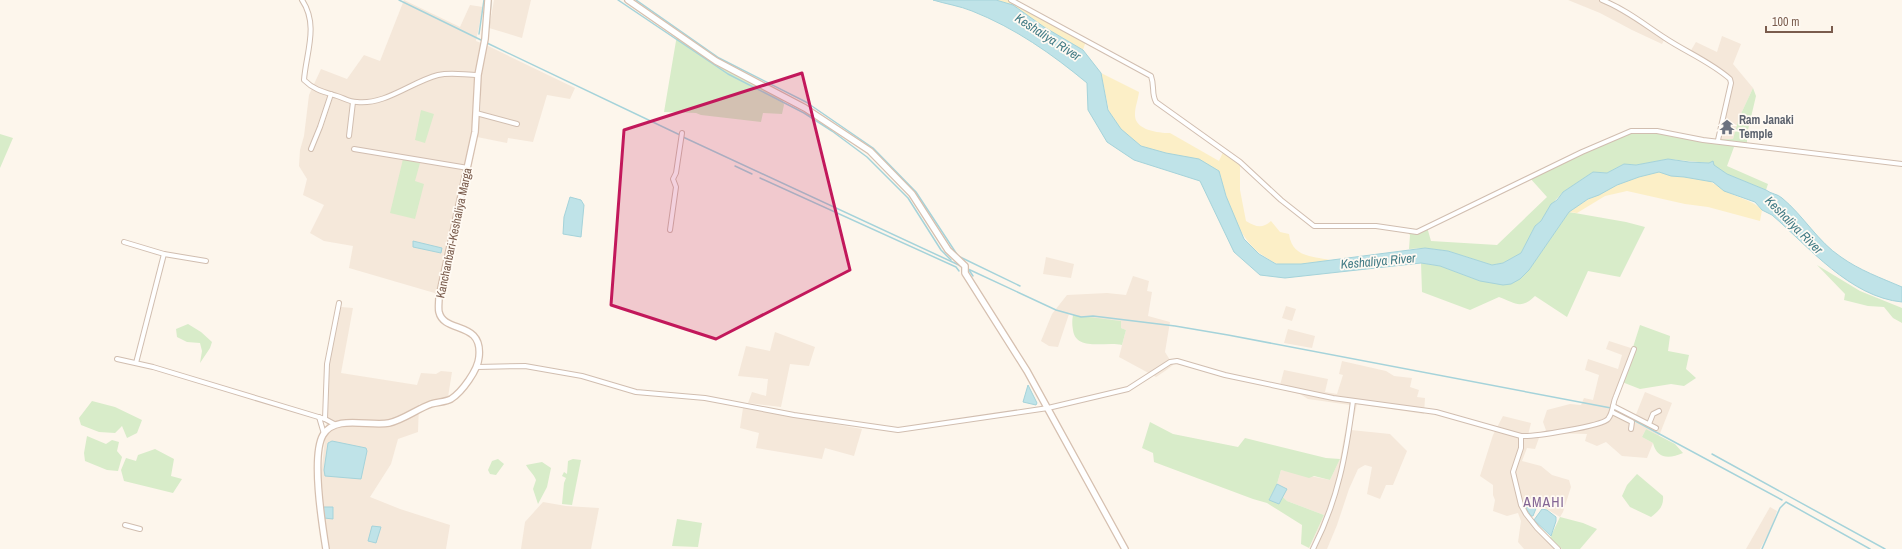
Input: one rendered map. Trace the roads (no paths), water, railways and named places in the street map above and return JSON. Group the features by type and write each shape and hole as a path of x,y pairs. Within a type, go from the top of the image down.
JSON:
{"street":[{"path":"302,0 308,9 311,25 304,80 310,86 359,103 381,99 436,76 455,73 478,75"},
{"name":"Kanchanbari-Keshaliya Marga","path":"336,425 350,423 375,425 391,422 431,404 451,399 474,373 477,367 480,345 474,335 448,323 439,314 439,297 468,168 476,113 478,75 485,39 488,0"},
{"path":"628,0 716,62 805,108 831,124 870,152 894,174 912,194 948,250 965,266 965,273 1028,371 1125,549"},
{"path":"1011,0 1151,76 1154,85 1153,96 1156,102 1240,162 1281,200 1314,226 1376,226 1417,232 1582,152 1631,131 1657,131 1703,140 1718,140 1902,164"},
{"path":"1602,0 1649,26 1665,38 1684,48 1730,79 1732,84 1718,140"},
{"path":"311,149 331,94"},
{"path":"349,136 353,102"},
{"path":"476,113 517,124"},
{"path":"670,230 676,187 673,179 676,173 682,132"},
{"path":"354,149 468,168"},
{"path":"124,242 164,254 206,261"},
{"path":"136,363 164,254"},
{"path":"326,419 327,364 339,303"},
{"path":"477,367 525,366 582,376 636,392 705,398 794,415 898,430 1048,408 1128,389 1170,362 1177,361 1225,375 1353,401 1436,412 1521,436 1531,436 1588,427 1605,422 1612,412 1634,349"},
{"path":"117,359 181,375 326,419 336,425 324,434 321,440 318,468 322,527 326,549"},
{"path":"1313,549 1336,494 1344,462 1353,401"},
{"path":"1613,406 1656,428"},
{"path":"1612,412 1632,422 1631,429"},
{"path":"1648,424 1653,414 1659,412"},
{"path":"319,417 324,434"},
{"path":"1521,436 1521,448 1513,472 1521,505 1537,528 1558,549"},
{"path":"125,525 140,529"}],"water":[{"name":"Keshaliya River","path":"933,0 996,0 1013,5 1044,27 1083,50 1101,73 1108,110 1121,129 1141,146 1166,153 1199,159 1219,171 1226,196 1244,239 1259,254 1276,264 1301,264 1425,248 1448,251 1492,265 1503,263 1521,253 1535,226 1541,221 1551,204 1557,200 1563,192 1593,172 1607,173 1624,164 1636,165 1668,159 1709,163 1713,161 1714,165 1727,174 1780,197 1797,212 1825,244 1848,262 1870,274 1902,287 1902,302 1883,298 1865,291 1848,281 1831,269 1772,215 1762,210 1755,202 1724,191 1713,182 1671,176 1659,172 1617,185 1588,199 1569,212 1529,270 1520,279 1511,284 1503,285 1480,281 1440,266 1421,263 1285,278 1260,275 1234,252 1200,181 1134,160 1107,142 1088,110 1087,83 1047,52 1003,25 967,9"},
{"path":"570,197 581,200 584,205 581,237 563,234 564,217"},
{"path":"413,241 442,248 441,253 413,247"},
{"path":"1028,385 1037,403 1036,405 1023,402"},
{"path":"332,441 366,448 367,451 361,479 325,476 324,470 328,443"},
{"path":"1277,484 1287,489 1279,504 1269,500"},
{"path":"1527,499 1537,506 1533,516 1531,516 1523,503"},
{"path":"322,507 333,507 333,519 324,518"},
{"path":"1542,509 1547,510 1556,517 1551,536 1534,520"},
{"path":"372,526 381,527 376,543 368,541"}],"waterway":[{"path":"399,0 481,40"},
{"path":"479,34 484,0"},
{"path":"490,14 491,0"},
{"path":"618,0 728,74 804,113 832,131 867,157 908,198 941,250 951,260"},
{"path":"636,0 719,58 806,102 873,148 916,192 958,256 1020,286"},
{"path":"487,43 680,135"},
{"path":"683,137 961,266"},
{"path":"735,166 752,174"},
{"path":"760,178 956,267 959,271"},
{"path":"968,269 1056,310 1081,317 1093,316 1175,326 1228,335 1611,408"},
{"path":"969,270 973,276"},
{"path":"1615,410 1782,500"},
{"path":"1712,454 1885,549"},
{"path":"1762,549 1780,508 1786,502 1870,549"}],"place":[{"name":"Ram Janaki Temple","path":"1727,127"}],"district":[{"name":"AMAHI","path":"1544,502"}]}
